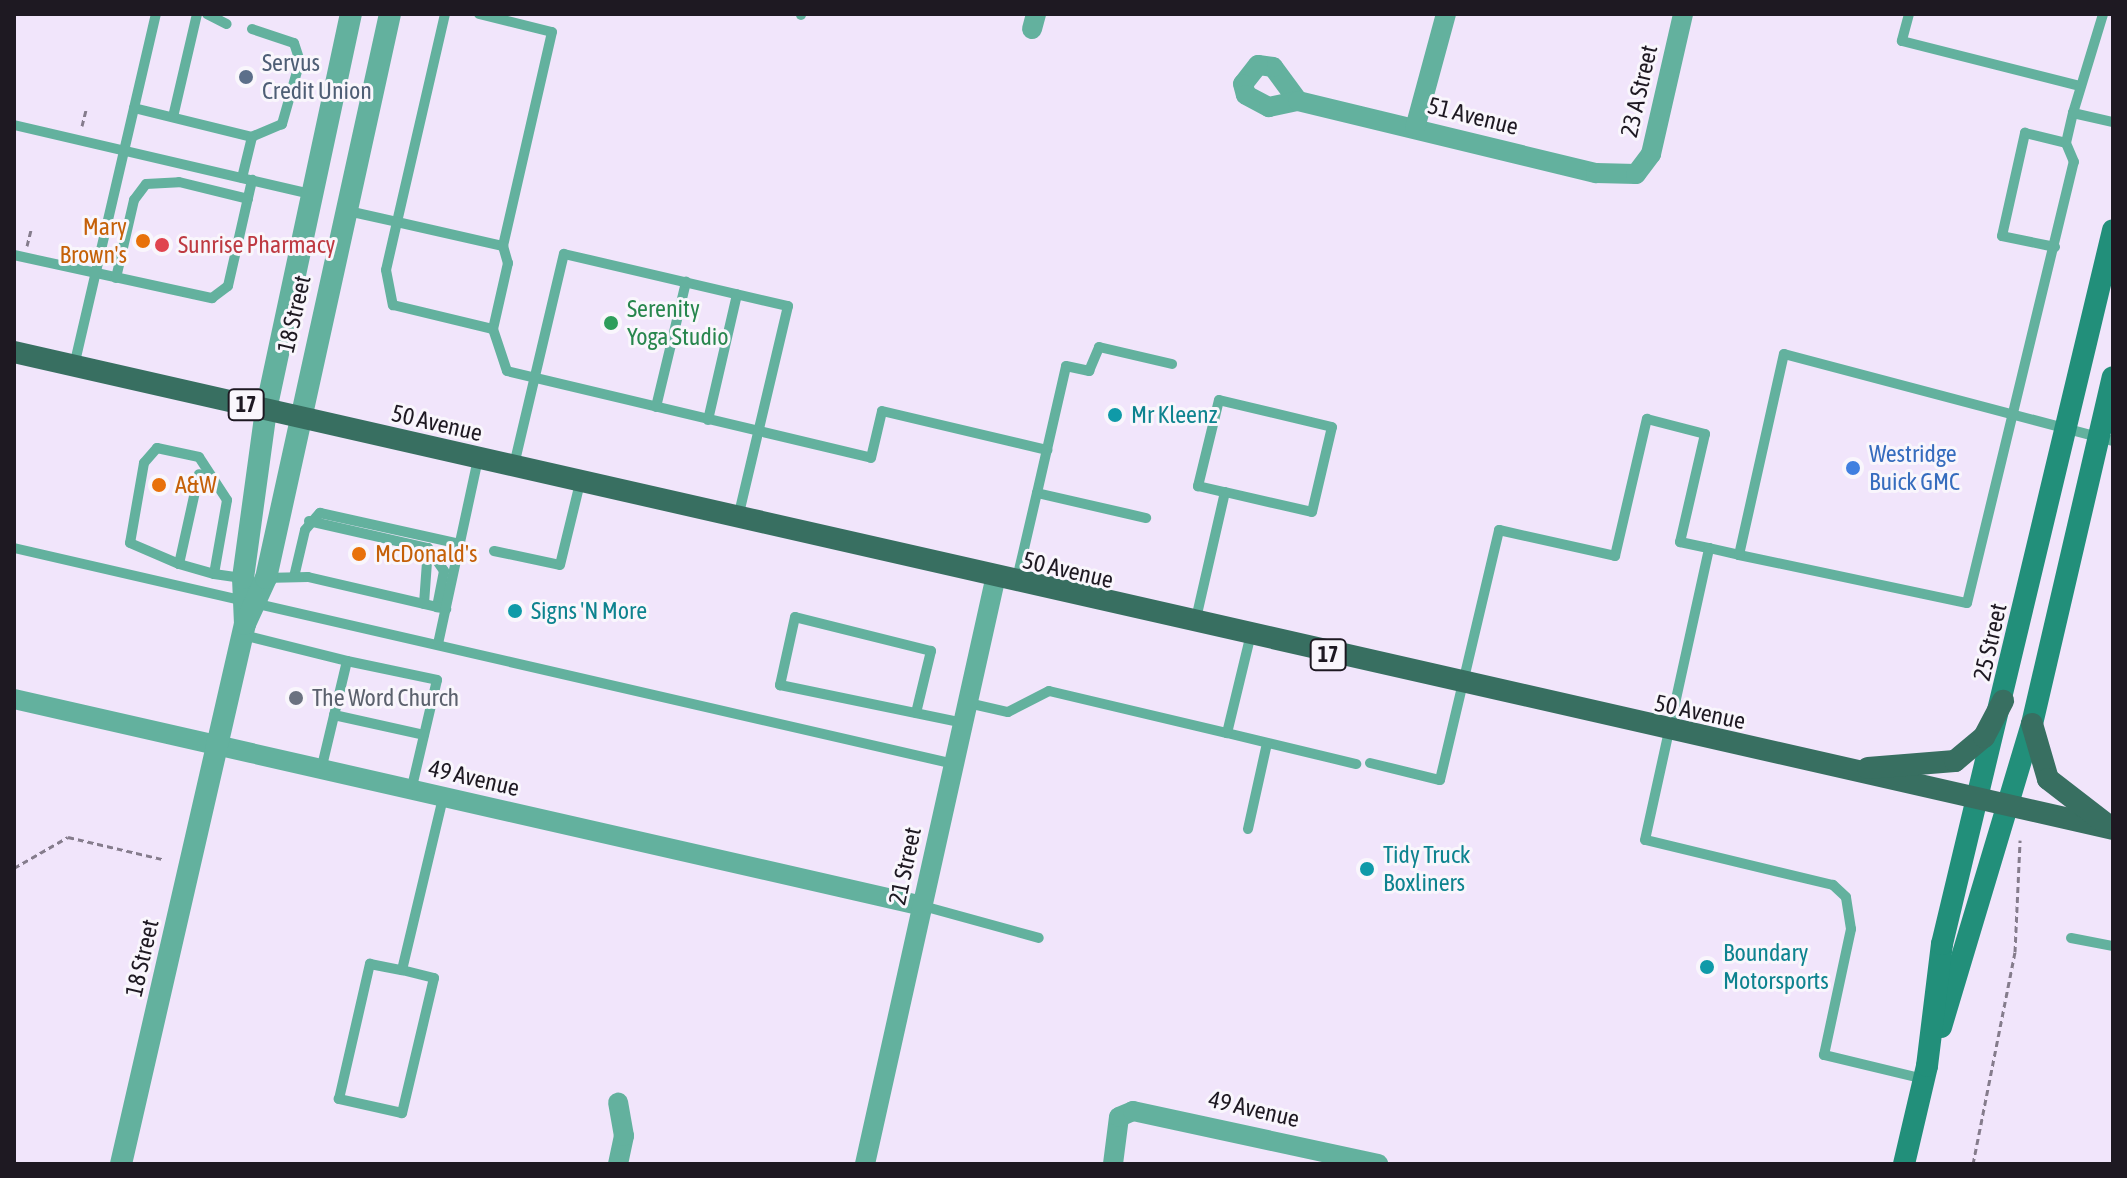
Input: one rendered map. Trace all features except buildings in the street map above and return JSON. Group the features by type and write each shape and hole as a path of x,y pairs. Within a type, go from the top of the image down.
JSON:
{"main road":[{"name":"25 Street","path":"1925,1072 1942,944 1980,800 2113,230"},
{"name":"50 Avenue","path":"14,352 1461,686 2113,828"},
{"name":"25 Street","path":"1904,1164 1925,1072 2010,807 2106,439 2113,377"},
{"path":"1847,770 1955,761 1984,737 2003,701"},
{"path":"2032,724 2048,779 2113,828"}],"street":[{"name":"18 Street","path":"252,590 266,410 351,14"},
{"name":"18 Street","path":"121,1164 252,590 299,418 390,14"},
{"path":"1415,128 1446,14"},
{"name":"23 A Street","path":"1636,174 1651,154 1683,14"},
{"name":"51 Avenue","path":"1298,101 1596,173 1636,174"},
{"name":"21 Street","path":"865,1164 966,713 1006,582"},
{"name":"49 Avenue","path":"14,699 923,906"},
{"path":"618,1103 624,1136 618,1164"},
{"name":"49 Avenue","path":"1113,1164 1119,1117 1159,1113 1378,1164"}],"lane":[{"path":"74,366 156,14"},
{"path":"173,117 197,14"},
{"path":"207,14 225,23"},
{"path":"445,14 386,270 393,305 493,329"},
{"path":"479,14 552,32 503,246 508,263 493,329 507,371 871,458 882,411 1047,450"},
{"path":"1909,14 1902,41 2080,86"},
{"path":"1370,763 1440,780 1499,530 1615,556 1647,419 1705,434 1680,542 1967,603 2008,414 2055,247 2074,162 2066,143 2103,14"},
{"path":"134,108 252,137 282,124 300,61 294,43 252,29"},
{"path":"2073,113 2113,122"},
{"path":"14,125 310,194"},
{"path":"2055,247 2002,236 2025,133 2066,143"},
{"path":"14,255 95,274 217,296 228,286 248,199 252,137"},
{"path":"116,278 134,200 146,184 179,182 248,199"},
{"path":"345,210 503,246"},
{"path":"514,467 564,254 686,282 788,306 738,519"},
{"path":"656,407 686,282"},
{"path":"708,420 737,294"},
{"path":"1006,582 1037,493 1066,366 1089,371 1099,347 1172,364"},
{"path":"1739,555 1784,354 2106,439"},
{"path":"1219,400 1332,427 1312,512 1225,492 1198,486 1219,400"},
{"path":"214,574 227,500 199,457 157,448 144,463 127,534 140,551 214,574 252,590 294,577 442,608"},
{"path":"442,608 460,544 478,459"},
{"path":"179,564 199,474"},
{"path":"494,551 560,565 580,483"},
{"path":"1195,625 1225,492"},
{"path":"1037,493 1146,518"},
{"path":"309,521 331,513 460,544"},
{"path":"294,577 309,521"},
{"path":"309,521 428,548 444,571 438,644"},
{"path":"14,548 252,590 438,644 954,764"},
{"path":"424,604 428,548"},
{"path":"1709,548 1645,840 1833,885 1846,897 1851,929 1824,1055 1925,1072"},
{"path":"916,713 931,651 795,617 780,685 916,713 1008,712 1049,691 1356,764"},
{"path":"244,629 347,661 437,680 411,791"},
{"path":"1227,733 1250,638"},
{"path":"321,770 347,661"},
{"path":"334,715 424,735"},
{"path":"1248,829 1267,743"},
{"path":"402,970 443,798"},
{"path":"923,906 1039,938"},
{"path":"2071,938 2113,946"},
{"path":"370,964 402,970 434,978 402,1113 339,1099 370,964"}],"path":[{"path":"14,868 68,837 162,859"},
{"path":"1973,1164 2015,952 2020,840"}],"place":[{"name":"Servus Credit Union","path":"246,77"},
{"name":"Mary Brown's","path":"143,241"},
{"name":"Sunrise Pharmacy","path":"162,245"},
{"name":"Serenity Yoga Studio","path":"611,323"},
{"name":"Mr Kleenz","path":"1115,415"},
{"name":"Westridge Buick GMC","path":"1853,468"},
{"name":"A&W","path":"159,485"},
{"name":"McDonald's","path":"359,554"},
{"name":"Signs 'N More","path":"515,611"},
{"name":"The Word Church","path":"296,698"},
{"name":"Tidy Truck Boxliners","path":"1367,869"},
{"name":"Boundary Motorsports","path":"1707,967"}]}
